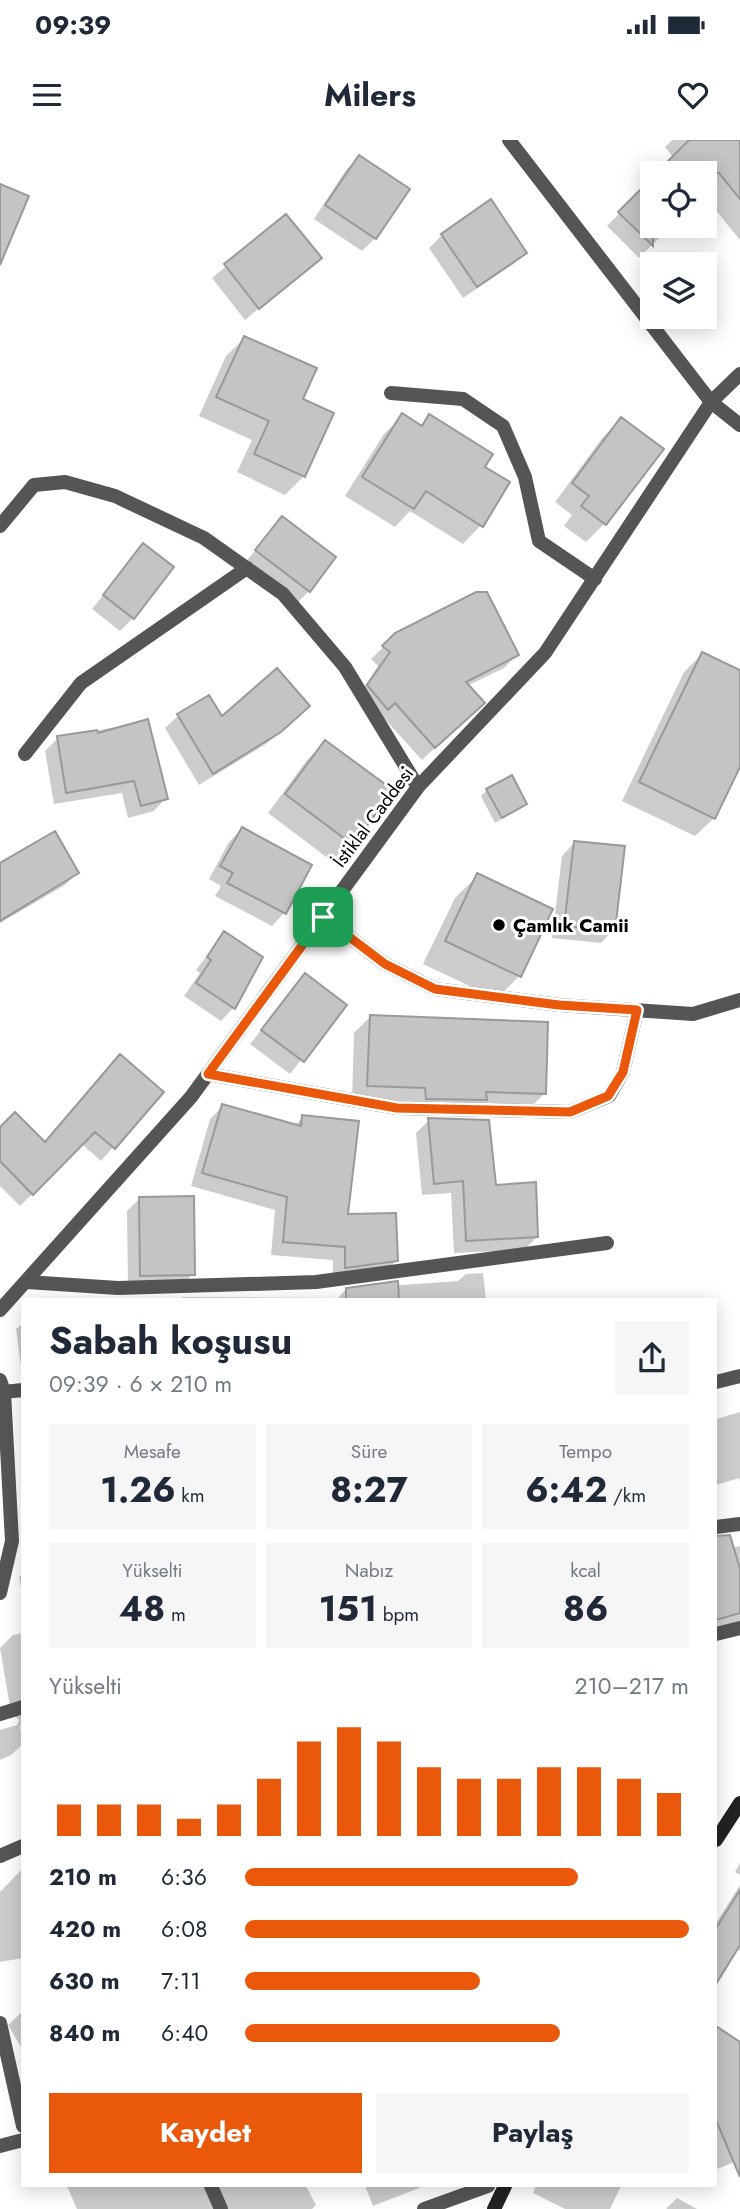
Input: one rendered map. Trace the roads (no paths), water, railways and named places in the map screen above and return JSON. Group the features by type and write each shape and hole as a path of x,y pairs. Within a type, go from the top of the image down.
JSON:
{"street":[{"path":"509,140 711,402 740,425"},
{"name":"İstiklal Caddesi","path":"0,1310 191,1097 418,787 545,653 711,402 740,374"},
{"path":"391,393 463,399 503,426 525,477 539,541 595,579"},
{"path":"0,526 34,485 65,482 115,496 204,538 283,594 345,667 418,787"},
{"path":"25,754 81,683 247,568"},
{"path":"323,917 385,964 435,989 559,1005 693,1014 740,1000"},
{"path":"208,1074 397,1108 570,1112 608,1096 623,1072 637,1010"},
{"path":"27,1282 118,1288 316,1282 607,1243"},
{"path":"717,1382 740,1376"},
{"path":"0,1593 18,1540 2,1386 21,1390"},
{"path":"717,1527 740,1524"},
{"path":"717,1634 740,1628"},
{"path":"0,1714 21,1708"},
{"path":"717,1838 740,1803"},
{"path":"0,1856 21,1847"},
{"path":"0,2023 21,2117"},
{"path":"0,2146 21,2141"},
{"path":"211,2187 221,2209"},
{"path":"424,2209 485,2187"},
{"path":"494,2209 505,2187"}],"place":[{"name":"Çamlık Camii","path":"499,925"}]}
